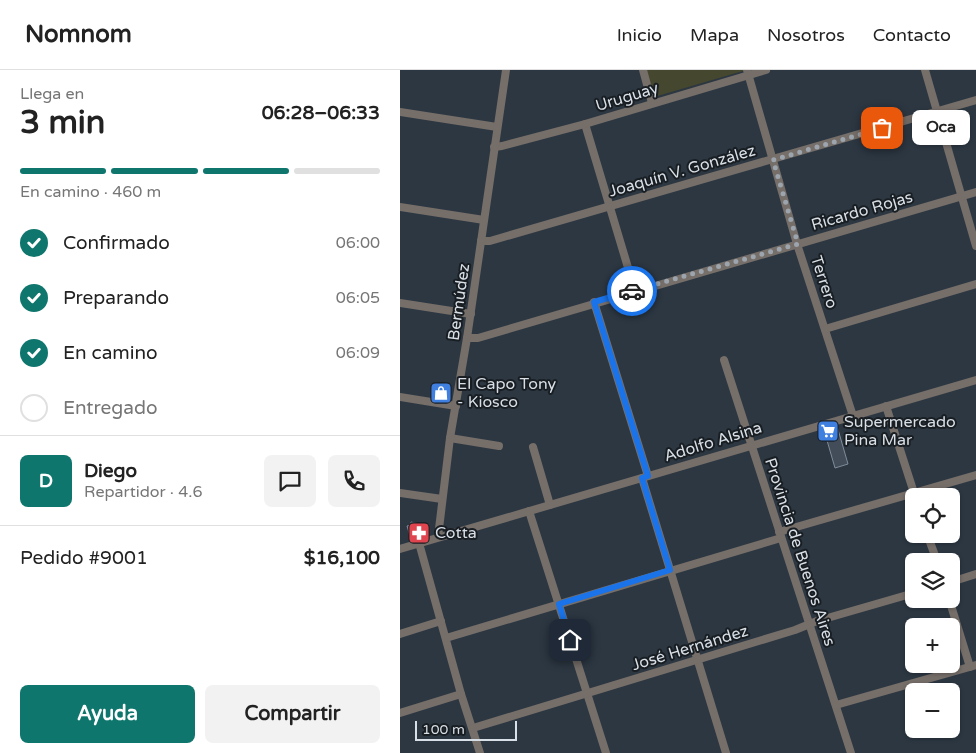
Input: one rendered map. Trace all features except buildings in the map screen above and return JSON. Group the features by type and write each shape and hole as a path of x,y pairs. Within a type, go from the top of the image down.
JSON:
{"street":[{"name":"Bermúdez","path":"438,537 450,438 468,338 506,70"},
{"path":"643,70 652,103"},
{"name":"Uruguay","path":"494,147 585,124 748,73 766,70"},
{"path":"925,70 976,246"},
{"name":"Terrero","path":"748,73 798,244 853,416"},
{"name":"Joaquín V. González","path":"481,241 490,241 976,100"},
{"path":"400,112 497,126"},
{"path":"585,124 635,290"},
{"name":"Ricardo Rojas","path":"468,338 478,338 594,302 976,192"},
{"path":"400,207 484,220"},
{"path":"825,330 976,284"},
{"path":"594,302 670,570 726,753"},
{"path":"400,303 471,314"},
{"name":"Provincia de Buenos Aires","path":"724,360 851,753"},
{"name":"Adolfo Alsina","path":"400,549 976,380"},
{"path":"400,397 456,406"},
{"path":"886,406 913,488"},
{"path":"450,438 499,446"},
{"path":"533,447 550,504"},
{"path":"936,488 976,475"},
{"path":"400,493 442,500"},
{"path":"446,638 905,498"},
{"path":"529,511 606,753"},
{"path":"419,543 461,694 480,753"},
{"path":"960,579 976,574"},
{"name":"José Hernández","path":"473,728 905,596"},
{"path":"836,705 973,666 952,608"},
{"path":"400,634 441,621"},
{"path":"400,713 461,694"}],"green space":[{"path":"646,70 743,70 743,71 654,97"}],"way so far":[{"path":"632,291 798,244 773,160 882,128"}],"place":[{"name":"Oca","path":"882,128"},
{"name":"El Capo Tony - Kiosco","path":"441,393"},
{"name":"Supermercado Pina Mar","path":"828,431"},
{"name":"Cotta","path":"419,533"}],"route":[{"path":"570,640 559,604 670,570 642,478 648,476 594,302 632,291"}]}
